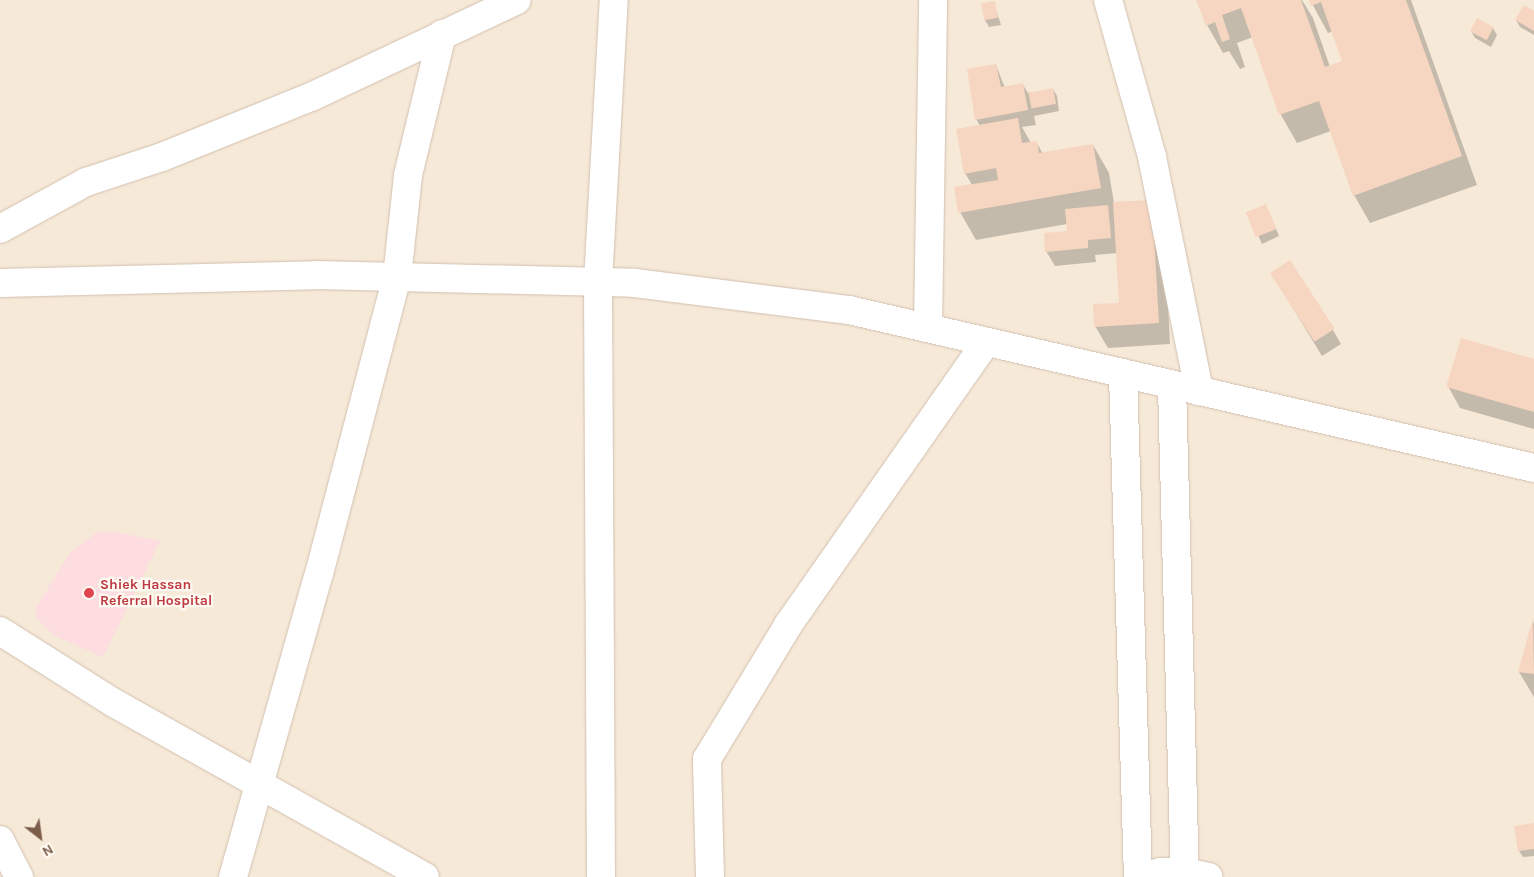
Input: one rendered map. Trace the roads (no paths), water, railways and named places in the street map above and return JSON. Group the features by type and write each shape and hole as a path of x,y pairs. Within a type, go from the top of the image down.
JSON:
{"street":[{"path":"0,229 86,182 162,158 313,96 516,0"},
{"path":"601,877 598,282 614,0"},
{"path":"928,328 933,0"},
{"path":"1103,1 1152,157 1199,391"},
{"path":"233,877 260,786 397,277 408,175 442,34"},
{"path":"0,283 126,278 397,277 635,283 849,310 1534,468"},
{"path":"710,877 707,759 788,625 986,342"},
{"path":"1123,373 1138,877 1161,872 1196,874 1172,385"},
{"path":"0,631 114,703 425,877"},
{"path":"0,840 19,877"}],"place":[{"name":"Shiek Hassan Referral Hospital","path":"89,593"}]}
